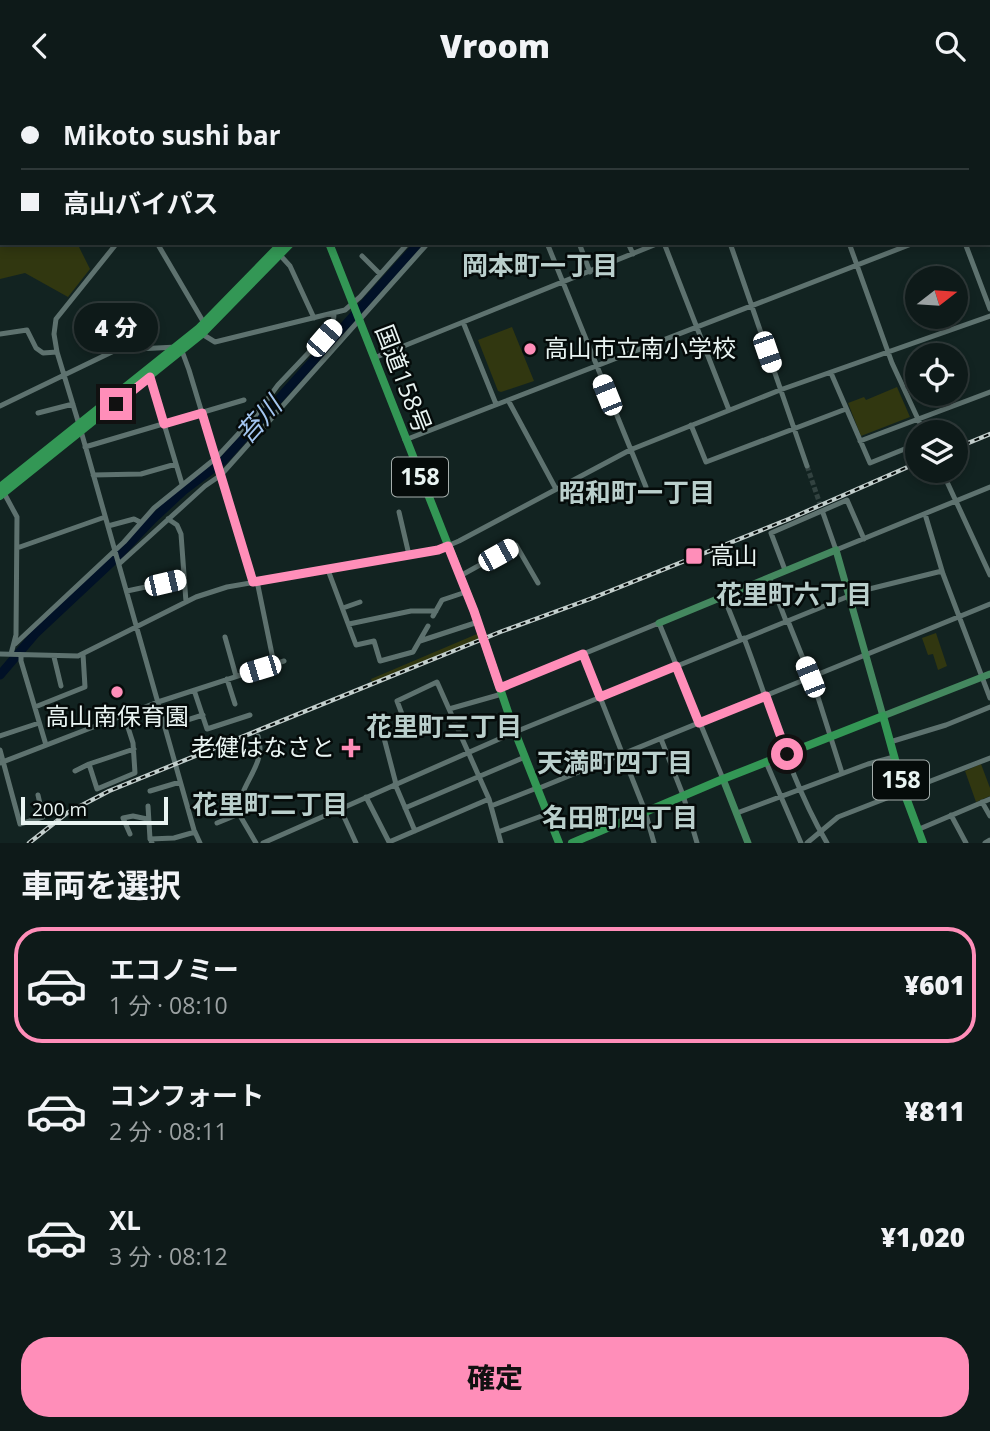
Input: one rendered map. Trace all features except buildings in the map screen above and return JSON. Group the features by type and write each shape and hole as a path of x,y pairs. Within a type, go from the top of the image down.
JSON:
{"highway":[{"path":"80,428 150,377 280,245"},
{"path":"1,489 179,349 202,334 288,245"},
{"name":"国道158号","path":"330,245 478,622 515,732 559,843"},
{"path":"572,843 683,795 883,716"},
{"name":"158","path":"883,716 904,792 923,843"}],"main road":[{"path":"659,622 836,550 883,716 986,675"},
{"path":"723,779 748,843"}],"street":[{"path":"115,245 56,319 54,334 180,782 200,843"},
{"path":"158,245 204,323"},
{"path":"202,334 215,342 345,310 353,305 406,245"},
{"path":"119,563 220,474 426,245"},
{"path":"548,245 646,487"},
{"path":"580,245 590,272"},
{"path":"629,245 633,254"},
{"path":"374,358 656,245"},
{"path":"662,245 698,326 729,410"},
{"path":"731,245 807,466"},
{"path":"850,245 888,353 917,418"},
{"path":"405,440 909,245"},
{"path":"966,245 990,309"},
{"path":"280,255 290,267 314,318"},
{"path":"362,256 380,274"},
{"path":"15,644 116,550 140,522 182,484 216,459 255,416 278,385 333,327 334,314"},
{"path":"0,654 54,657 83,654 186,602 222,589 448,546 630,450 780,390 990,316"},
{"path":"463,322 496,404"},
{"path":"0,334 27,330 36,348 43,353 57,352"},
{"path":"0,405 116,351 179,349 255,581 274,664"},
{"path":"831,373 870,463 905,449"},
{"path":"150,377 182,484"},
{"path":"860,441 990,392"},
{"path":"85,447 244,400"},
{"path":"508,400 556,489"},
{"path":"38,413 74,404"},
{"path":"691,425 706,461 846,409"},
{"path":"93,475 141,474 176,464"},
{"path":"948,483 990,575"},
{"path":"823,513 836,550 990,487"},
{"path":"1,489 16,514 15,644 11,654"},
{"path":"785,570 771,533 847,501 864,539"},
{"path":"399,512 409,555"},
{"path":"925,514 942,571 986,675 990,698"},
{"path":"17,548 105,517"},
{"path":"108,526 134,519 140,522"},
{"path":"168,519 177,525 181,534 186,602"},
{"path":"460,576 516,545 538,583"},
{"path":"328,570 356,645 374,641 380,661 413,652 428,626"},
{"path":"263,843 515,732 849,595 942,571"},
{"path":"769,577 810,677 842,773"},
{"path":"127,591 183,579"},
{"path":"349,624 411,611 434,614 443,600 466,592"},
{"path":"723,595 766,696 800,788 827,843"},
{"path":"343,608 360,602"},
{"path":"491,806 623,755 990,604"},
{"path":"419,641 478,622"},
{"path":"449,709 469,705 659,622 723,779"},
{"path":"225,637 236,676"},
{"path":"35,707 85,687 83,654"},
{"path":"583,654 645,811 654,843"},
{"path":"21,655 46,745"},
{"path":"54,657 61,686"},
{"path":"2,762 158,702 284,661"},
{"path":"227,679 234,704"},
{"path":"415,831 395,784 384,738 408,730 397,701 437,682 489,799 501,843"},
{"path":"194,690 207,729 250,715"},
{"path":"890,742 946,725 990,707"},
{"path":"89,764 97,789 135,773 134,749 124,715"},
{"path":"165,727 203,715"},
{"path":"0,736 39,723"},
{"path":"256,843 239,814 240,795 255,772 260,750 258,736"},
{"path":"661,739 683,795 697,843"},
{"path":"75,771 134,749"},
{"path":"0,750 20,824 43,817 38,795"},
{"path":"405,808 525,757"},
{"path":"737,813 842,773 894,757"},
{"path":"807,843 838,817 990,758"},
{"path":"766,762 801,843"},
{"path":"150,791 180,782"},
{"path":"366,797 390,842 489,799"},
{"path":"917,829 990,799"},
{"path":"982,802 990,816"},
{"path":"148,806 147,819 151,841 195,832"},
{"path":"340,808 356,843"},
{"path":"217,824 239,814"},
{"path":"498,832 547,814"},
{"path":"951,815 966,843"},
{"path":"131,834 123,818 133,816 147,819"},
{"path":"985,843 990,840"}],"green space":[{"path":"0,245 78,245 90,269 68,297 25,273 0,279"},
{"path":"512,327 534,381 501,392 498,391 478,340"},
{"path":"897,387 910,417 861,436 848,403 864,397 866,400"},
{"path":"936,633 947,666 938,670 933,654 928,655 922,638"},
{"path":"477,634 479,639 372,682 371,679"},
{"path":"981,764 990,788 990,796 976,802 965,771"}],"waterway":[{"name":"苔川","path":"0,675 35,634 115,559 153,519 183,491 223,461 417,245"}],"tunnel":[{"path":"807,466 823,513"}],"railway":[{"path":"968,443 990,434"},
{"path":"29,843 67,813 109,791 500,632 789,519 905,468"}],"place":[{"name":"高山市立南小学校","path":"530,349"},
{"name":"高山","path":"694,556"},
{"name":"高山南保育園","path":"117,692"},
{"name":"老健はなさと","path":"351,748"}],"district":[{"name":"岡本町一丁目","path":"540,266"},
{"name":"昭和町一丁目","path":"637,493"},
{"name":"花里町六丁目","path":"794,595"},
{"name":"花里町三丁目","path":"444,727"},
{"name":"天満町四丁目","path":"615,763"},
{"name":"花里町二丁目","path":"270,805"},
{"name":"名田町四丁目","path":"620,818"}],"route":[{"path":"116,404 150,377 164,424 202,413 253,582 438,550 448,546 500,688 583,654 600,697 676,666 699,723 766,696 787,754"}]}
